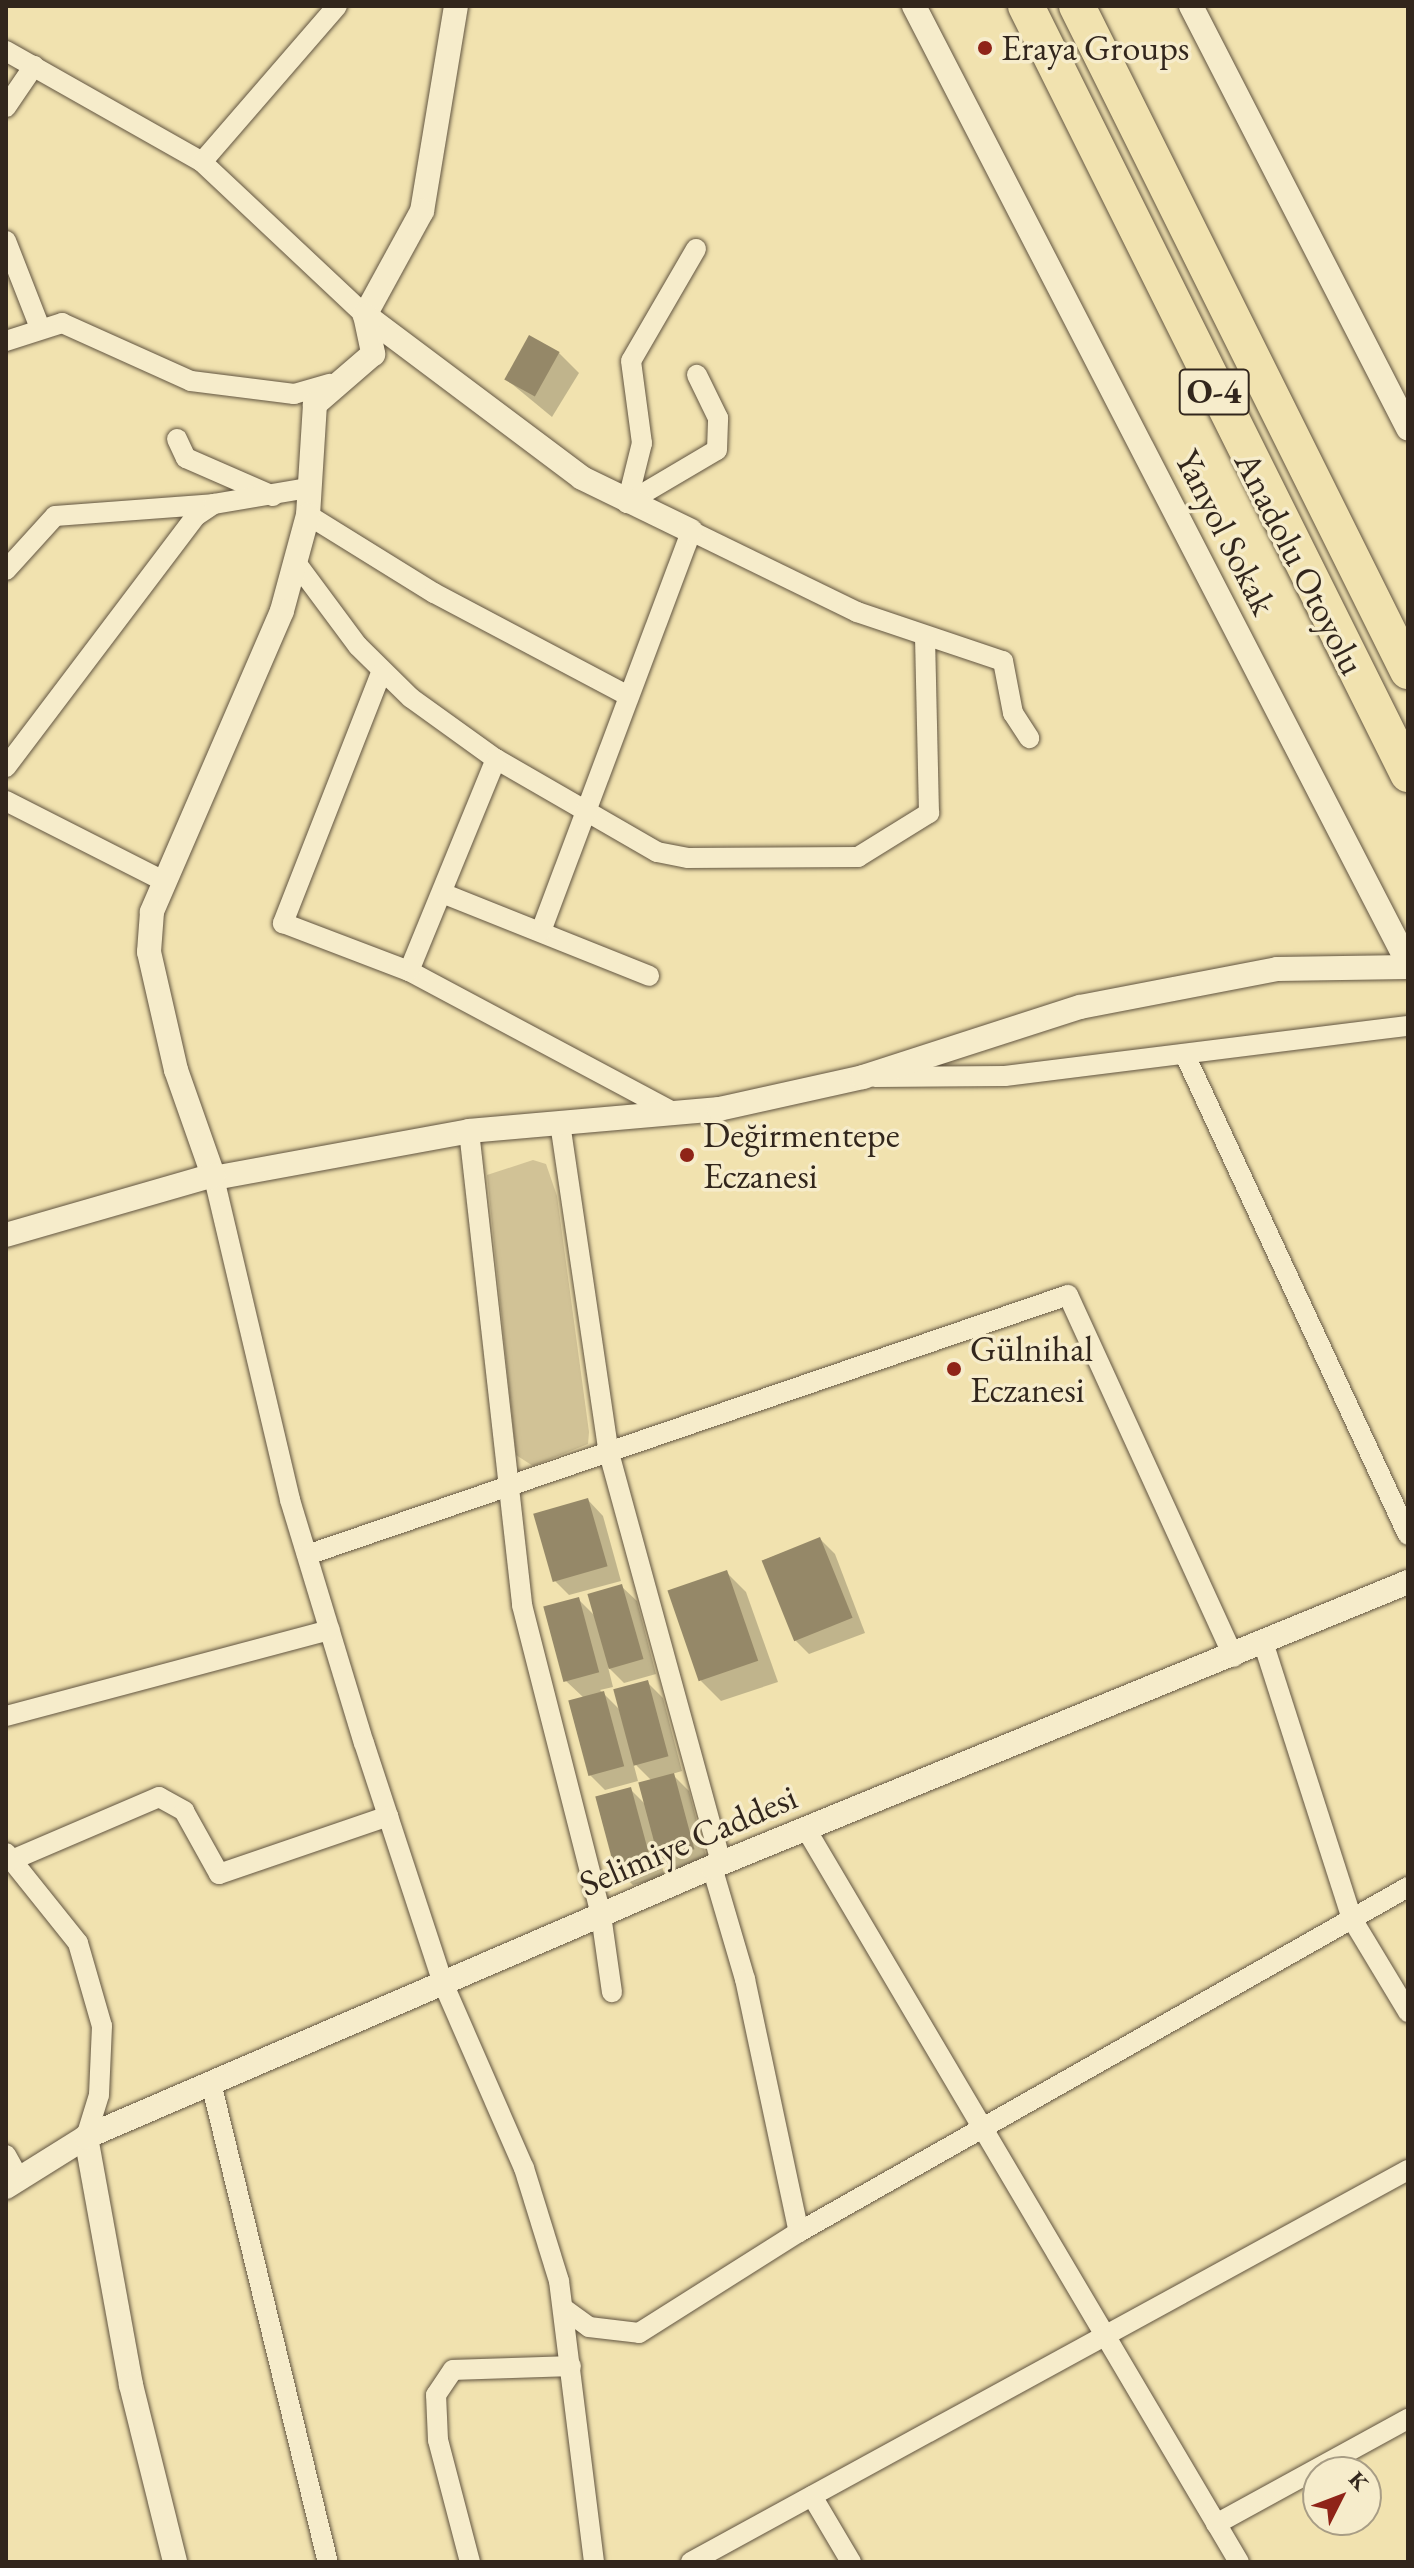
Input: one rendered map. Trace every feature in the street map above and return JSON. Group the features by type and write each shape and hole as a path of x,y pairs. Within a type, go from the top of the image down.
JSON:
{"highway":[{"name":"Anadolu Otoyolu","path":"1026,6 1408,774"},
{"name":"Anadolu Otoyolu","path":"1077,6 1408,671"}],"street":[{"path":"202,162 337,6"},
{"path":"456,6 422,211 365,315 373,354 330,384 315,404 308,515 297,564 164,881 149,952 176,1070 214,1176 307,1555 443,1983 524,2168 563,2308 594,2562"},
{"name":"Yanyol Sokak","path":"914,6 1408,965"},
{"path":"1191,6 1408,429"},
{"path":"6,51 202,162 365,315 582,478 627,503 925,639 1003,661 1013,713 1029,738"},
{"path":"6,107 34,66"},
{"path":"6,241 39,325"},
{"path":"627,503 642,443 631,361 696,249"},
{"path":"6,341 39,325 62,323 191,381 294,394 330,384"},
{"path":"627,503 717,450 718,418 697,375"},
{"path":"177,439 186,458 273,496"},
{"path":"6,570 55,516 214,504 308,488"},
{"path":"6,767 196,516 214,504"},
{"path":"308,515 434,593 627,695"},
{"path":"541,931 582,806 691,531"},
{"path":"297,564 381,673 496,759 657,852 688,858 858,857 929,813 925,639"},
{"path":"381,673 283,923 409,971 675,1113"},
{"path":"409,971 496,759"},
{"path":"6,801 164,881"},
{"path":"442,893 649,976"},
{"path":"6,1235 214,1176 469,1131 675,1113 863,1077 1080,1007 1277,969 1408,965"},
{"path":"863,1077 1005,1076 1408,1026"},
{"path":"1185,1055 1408,1535"},
{"path":"560,1123 609,1453 745,1979 799,2232"},
{"path":"469,1131 522,1605 601,1915 612,1992"},
{"path":"307,1555 1068,1295 1234,1657"},
{"name":"Selimiye Caddesi","path":"13,2182 86,2137 716,1865 1264,1645 1408,1582"},
{"path":"6,1716 330,1630"},
{"path":"1264,1645 1352,1919 1408,2012"},
{"path":"175,2562 131,2385 86,2137 99,2095 102,2026 78,1943 9,1856 159,1797 184,1811 219,1874 388,1816"},
{"path":"806,1829 1239,2562"},
{"path":"563,2308 589,2327 639,2333 799,2232 1408,1887"},
{"path":"211,2083 328,2562"},
{"path":"6,2155 13,2182"},
{"path":"691,2562 1408,2170"},
{"path":"470,2562 438,2440 436,2395 453,2370 571,2366"},
{"path":"1216,2524 1408,2419"},
{"path":"812,2496 851,2562"}],"shaded area":[{"path":"533,1160 546,1164 557,1196 589,1432 588,1444 533,1466 516,1455 487,1175"}],"building":[{"path":"529,335 560,352 535,397 504,380"},
{"path":"588,1498 608,1566 553,1582 533,1514"},
{"path":"820,1537 853,1618 794,1641 762,1561"},
{"path":"727,1570 758,1661 699,1681 667,1591"},
{"path":"622,1584 643,1659 609,1669 587,1594"},
{"path":"579,1597 599,1672 563,1682 543,1607"},
{"path":"648,1680 668,1756 634,1766 613,1689"},
{"path":"604,1691 624,1766 588,1776 568,1701"},
{"path":"674,1773 694,1849 659,1859 638,1783"},
{"path":"631,1787 651,1862 615,1872 595,1797"}],"place":[{"name":"Eraya Groups","path":"985,48"},
{"name":"Değirmentepe Eczanesi","path":"687,1155"},
{"name":"Gülnihal Eczanesi","path":"954,1369"}]}
